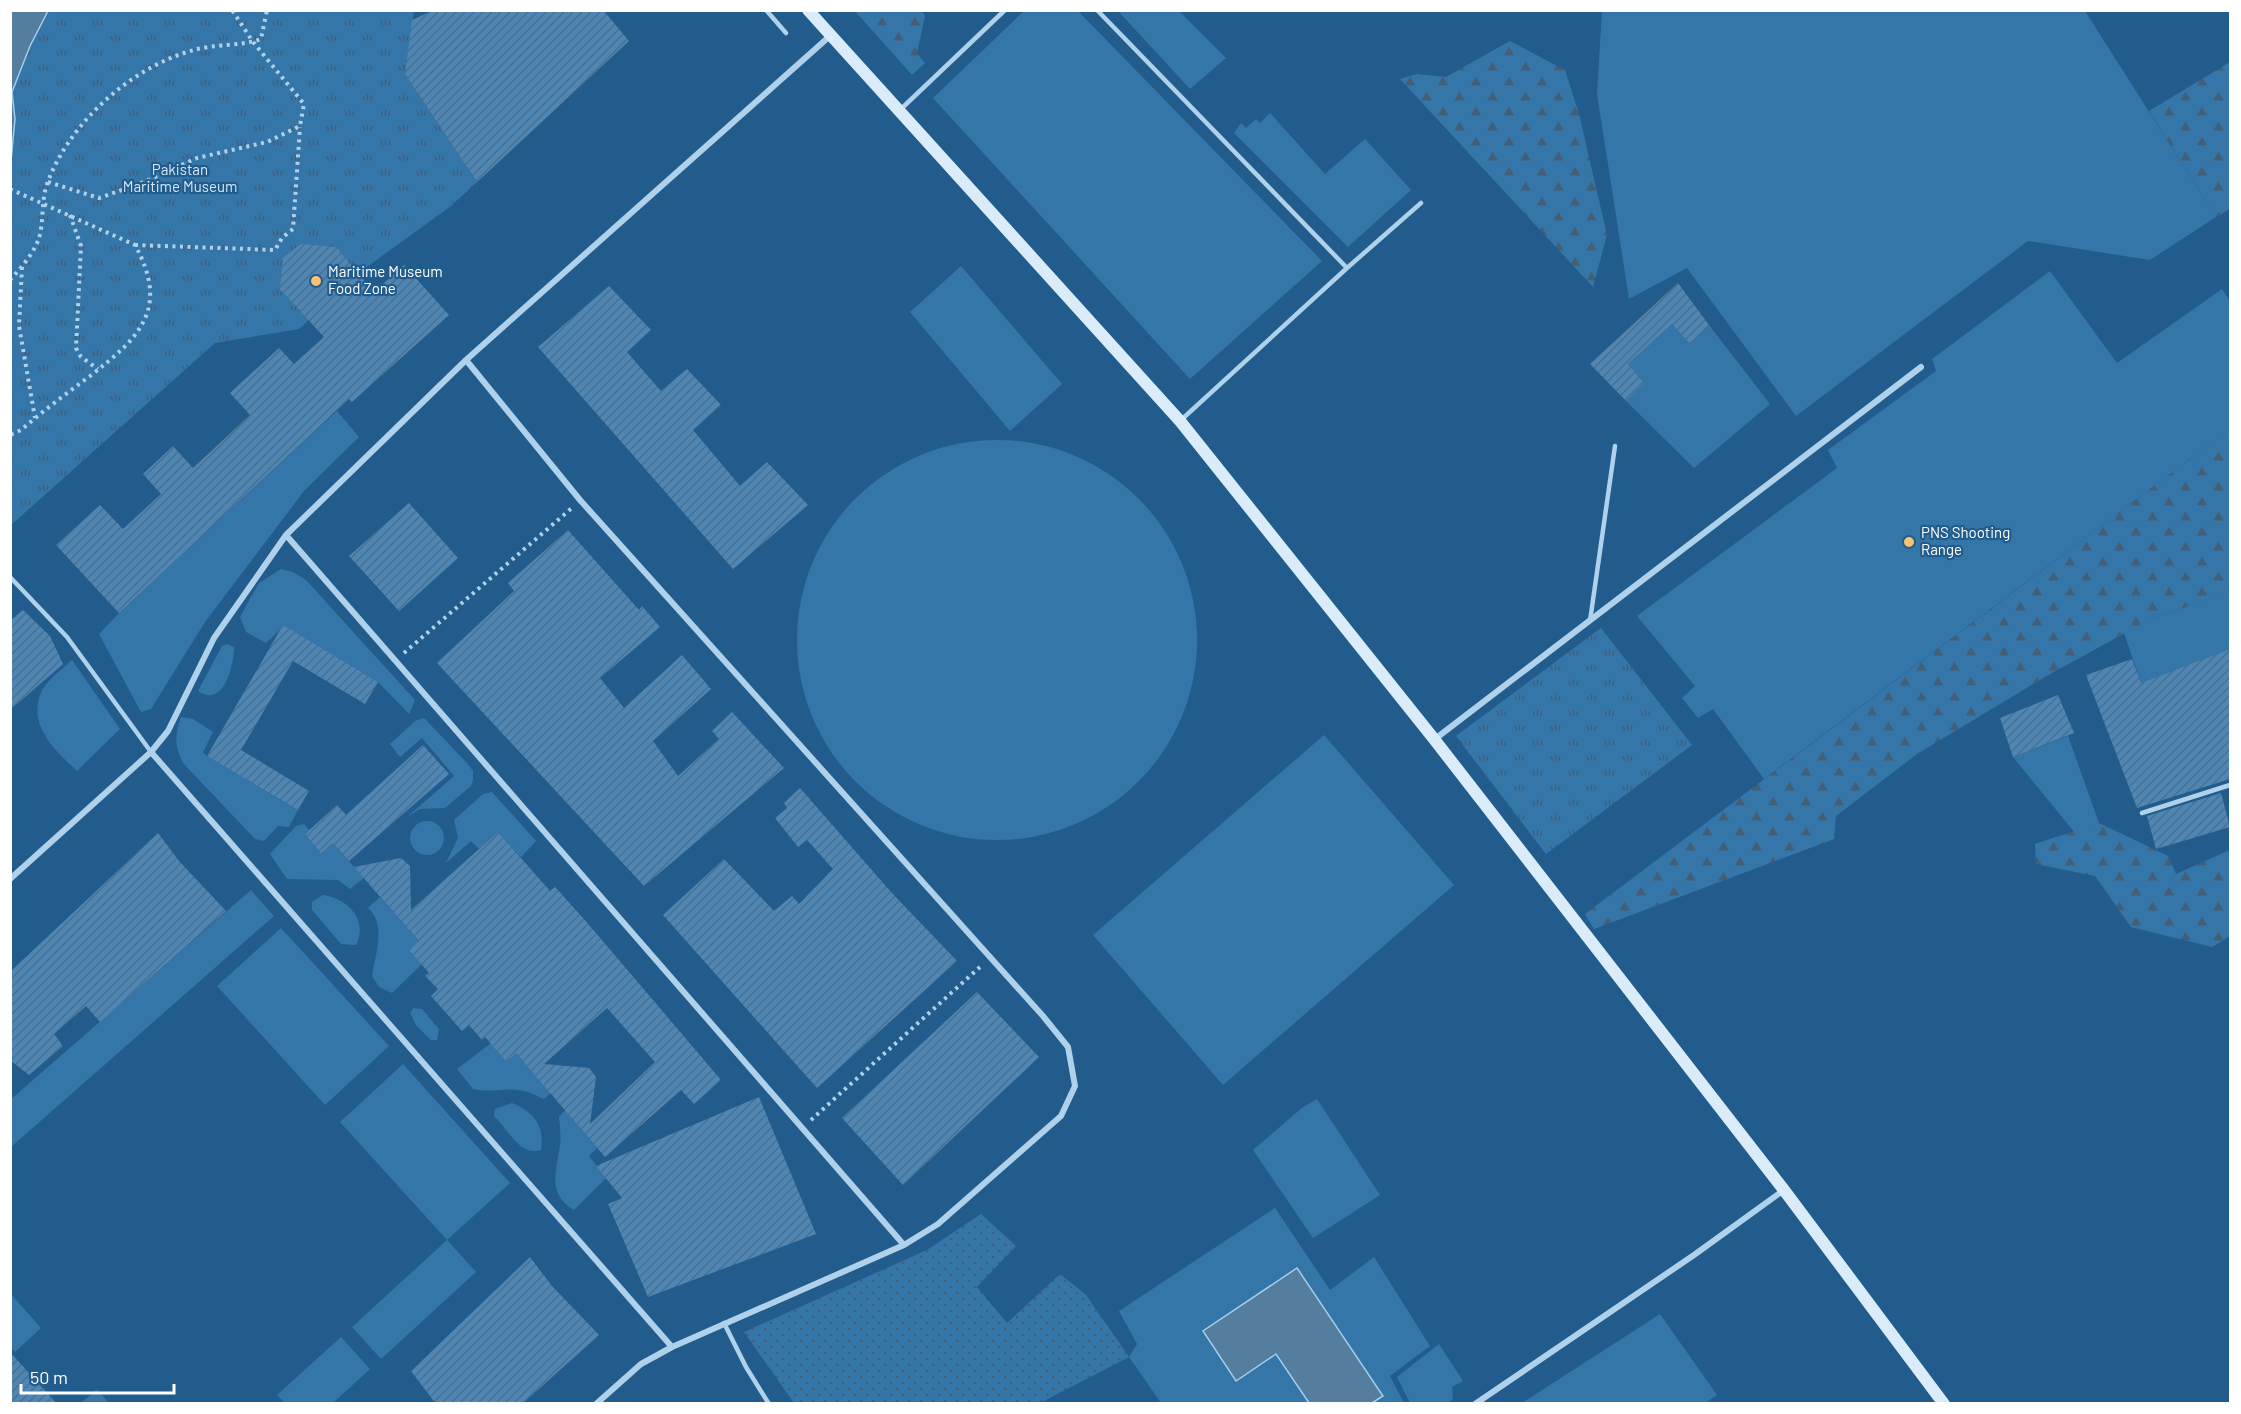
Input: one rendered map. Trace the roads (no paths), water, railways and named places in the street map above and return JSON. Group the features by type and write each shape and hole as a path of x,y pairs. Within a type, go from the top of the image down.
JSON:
{"street":[{"path":"808,10 1180,421 1434,740 1784,1190 1944,1404"},
{"path":"10,879 151,752 168,731 214,638 286,535 466,360 831,35"},
{"path":"466,360 580,500 1068,1047 1075,1086 1061,1116 938,1224 904,1245 672,1347 641,1364 596,1404"},
{"path":"1434,740 1921,368"},
{"path":"286,535 904,1245"},
{"path":"151,752 672,1347"},
{"path":"1475,1404 1694,1255 1784,1190"}],"lane":[{"path":"766,10 786,33"},
{"path":"899,111 1005,10"},
{"path":"1097,10 1347,268"},
{"path":"1180,421 1421,203"},
{"path":"1590,621 1616,446"},
{"path":"10,577 68,637 151,752"},
{"path":"2142,813 2230,785"},
{"path":"724,1323 746,1368 769,1404"}],"place":[{"name":"Maritime Museum Food Zone","path":"316,281"},
{"name":"PNS Shooting Range","path":"1909,542"}],"park label":[{"name":"Pakistan Maritime Museum","path":"180,178"}]}
